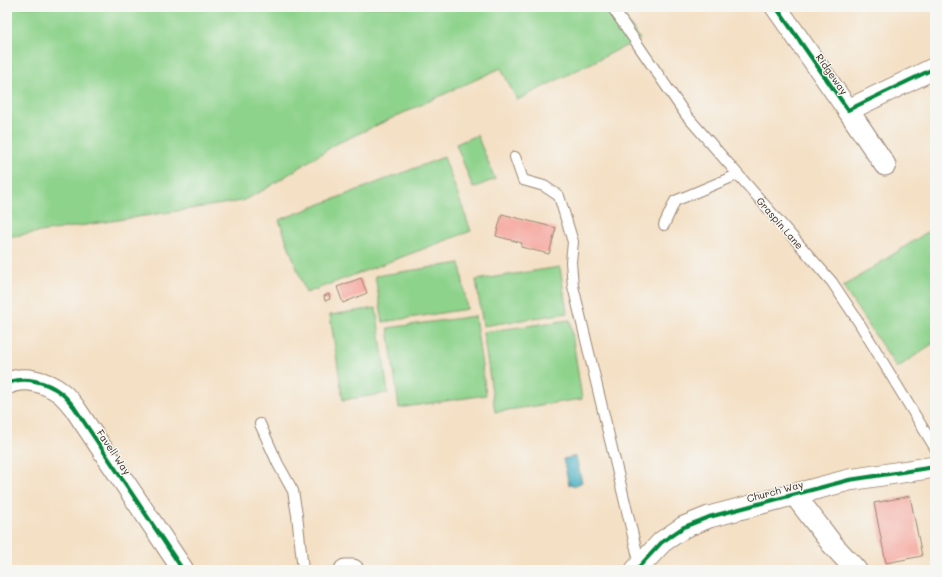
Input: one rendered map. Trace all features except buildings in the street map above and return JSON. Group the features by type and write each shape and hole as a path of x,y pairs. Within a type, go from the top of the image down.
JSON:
{"street":[{"name":"Ridgeway","path":"776,7 885,165"},
{"path":"848,110 935,68"},
{"name":"Favell Way","path":"7,384 12,381 32,380 48,386 60,393 74,407 183,570"},
{"name":"Church Way","path":"638,568 662,542 684,527 709,517 849,480 935,466"},
{"path":"794,494 832,544 856,570"},
{"path":"345,570 354,570"}],"lane":[{"name":"Graspin Lane","path":"612,7 686,115 832,282 935,448"},
{"path":"515,158 524,180 544,186 559,196 568,224 573,242 571,262 573,286 638,568"},
{"path":"664,225 675,201 737,175"},
{"path":"260,424 278,464 293,491 303,570"}],"green space":[{"path":"7,7 617,7 640,39 517,100 501,68 336,144 264,190 242,201 7,236"},
{"path":"477,135 495,179 473,188 456,144"},
{"path":"444,157 471,231 306,293 279,220"},
{"path":"935,227 935,342 897,368 843,287"},
{"path":"460,263 467,309 383,322 375,276"},
{"path":"560,267 567,313 483,326 476,280"},
{"path":"376,308 388,393 343,400 330,315"},
{"path":"475,316 486,395 399,408 388,328"},
{"path":"570,320 582,399 495,412 483,332"}],"water":[{"path":"576,456 582,482 574,487 571,484 569,485 563,459"}],"cycle path":[{"path":"776,7 848,110 935,68"},
{"path":"7,384 20,380 35,381 55,389 66,398 74,407 183,570"},
{"path":"636,570 662,542 684,527 709,517 849,480 935,467"}]}
